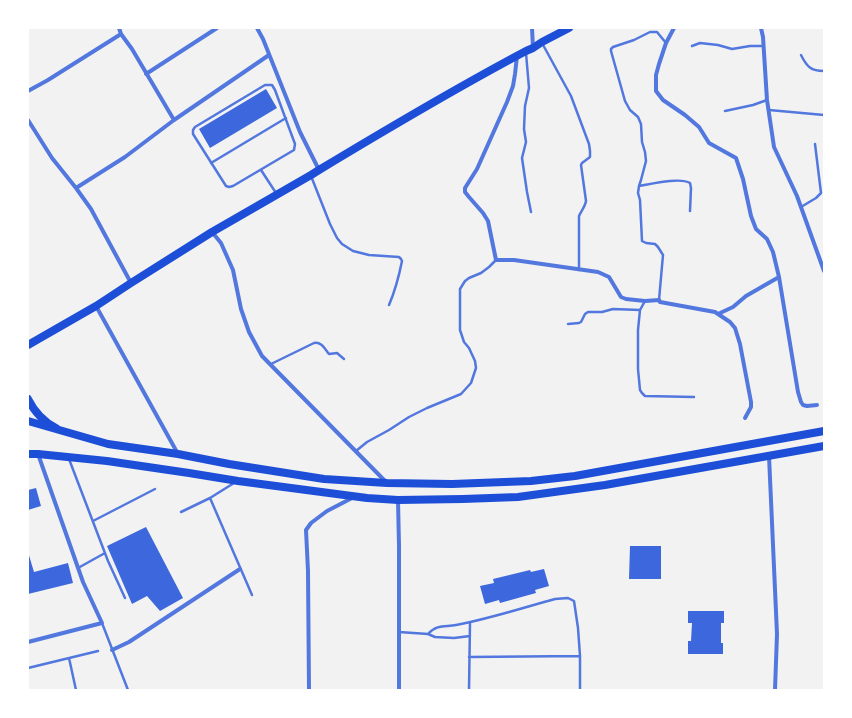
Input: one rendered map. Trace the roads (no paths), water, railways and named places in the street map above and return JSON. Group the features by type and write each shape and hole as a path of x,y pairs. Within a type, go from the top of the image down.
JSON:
{"main road":[{"path":"28,345 96,306 212,232 311,175 420,109 472,79 530,50 569,28"},
{"path":"28,399 41,417 51,425 66,432"},
{"path":"28,421 108,444 178,454 228,464 324,479 387,483 452,484 538,481 575,476 824,431"},
{"path":"766,442 769,456"},
{"path":"28,454 114,462 189,472 238,481 367,498 398,500 518,497 605,485 824,446"}],"street":[{"path":"119,28 121,34 132,49 174,120"},
{"path":"146,74 217,28"},
{"path":"257,28 263,39 300,132 319,170"},
{"path":"530,50 532,28"},
{"path":"674,28 666,43 656,75 656,91 663,100 685,115 699,127 709,143 736,158 743,179 753,223 756,229 767,239 774,252 801,402 803,405 817,406"},
{"path":"761,28 764,46 768,110 774,147 797,196 824,271"},
{"path":"28,91 121,34"},
{"path":"76,188 125,157 174,120 269,54"},
{"path":"517,56 513,86 485,153 465,188 465,192 488,221 496,260 514,260 598,272 609,277 621,297 626,299 645,301 659,300 660,302 715,312 730,322 735,328 740,344 751,402 751,407 745,418"},
{"path":"28,120 52,158 91,209 130,283"},
{"path":"212,232 221,243 233,270 241,309 249,332 262,356 387,483"},
{"path":"718,314 733,307 746,296 779,277"},
{"path":"96,306 178,454"},
{"path":"28,642 102,623 83,582 38,454"},
{"path":"769,456 776,634 775,690"},
{"path":"309,690 308,571 306,530 311,522 327,511 357,496"},
{"path":"398,500 399,690"},
{"path":"112,650 129,642 240,569"}],"lane":[{"path":"659,300 663,255 655,244 642,241 640,200 638,193 646,161 642,142 641,124 638,117 630,110 625,101 611,50 614,47 634,40 650,32 657,32 666,43"},
{"path":"542,42 571,96 589,144 590,157 581,165 586,204 580,211 579,216 579,270"},
{"path":"692,46 700,43 718,45 732,49 750,46 764,46"},
{"path":"530,50 529,88 525,106 524,128 526,142 522,158 526,192 531,212"},
{"path":"801,55 805,64 813,70 824,71"},
{"path":"265,85 272,86 275,90 286,118 295,144 294,150 233,186 228,187 193,134 193,130 195,128 265,85"},
{"path":"725,110 753,105 767,100"},
{"path":"768,110 824,114"},
{"path":"211,163 286,118"},
{"path":"801,208 816,198 820,193 815,144"},
{"path":"260,170 277,195"},
{"path":"311,175 330,224 337,238 342,244 353,251 369,255 401,258 402,261 399,277 389,305"},
{"path":"639,186 682,180 687,181 690,183 691,188 690,211"},
{"path":"356,451 367,442 409,417 461,394 471,383 476,368 476,361 464,342 460,330 460,289 465,281 489,267 496,260"},
{"path":"645,301 640,310 638,330 638,369 640,390 645,396 694,397"},
{"path":"568,324 581,322 585,314 588,312 602,312 613,309 640,310"},
{"path":"270,364 314,342 320,343 329,354 337,353 344,359"},
{"path":"68,457 108,561 125,598"},
{"path":"181,512 210,498 238,481"},
{"path":"93,521 156,489"},
{"path":"210,498 252,595"},
{"path":"78,568 105,553"},
{"path":"428,634 433,629 442,626 470,623 554,599 568,598 574,601 578,628 580,690"},
{"path":"102,623 128,690"},
{"path":"469,690 470,623"},
{"path":"399,632 428,634 435,638 470,636"},
{"path":"28,668 98,651"},
{"path":"469,657 580,656"},
{"path":"69,658 76,690"}]}
